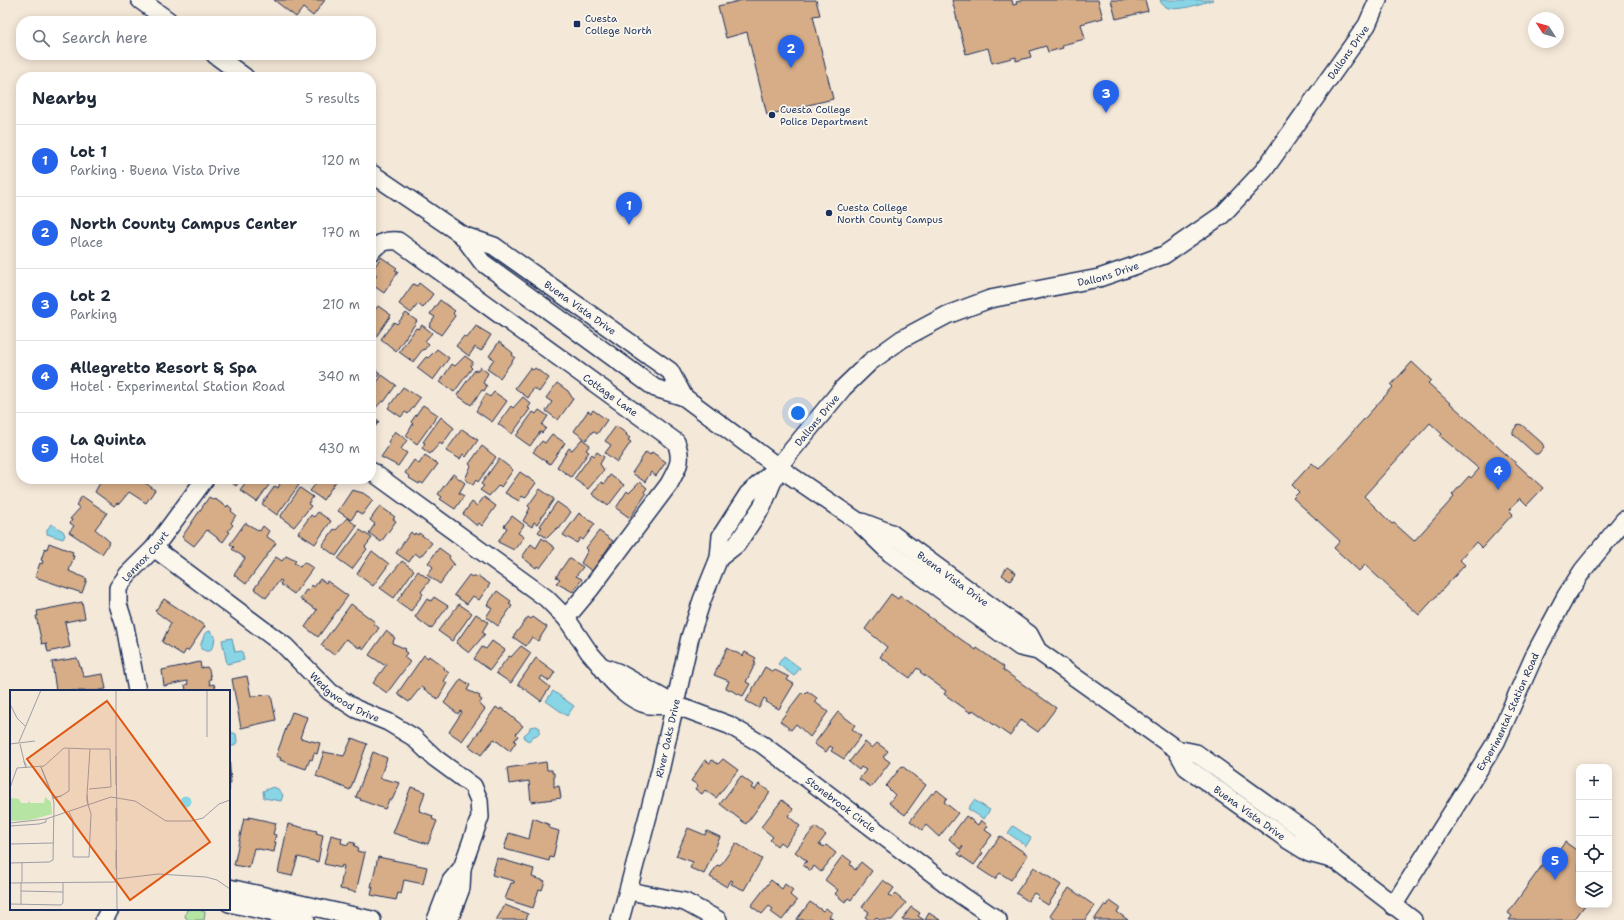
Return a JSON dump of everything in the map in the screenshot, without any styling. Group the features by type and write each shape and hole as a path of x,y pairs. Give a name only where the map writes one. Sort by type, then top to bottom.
{"street":[{"path":"140,0 162,16"},
{"name":"Dallons Drive","path":"778,467 843,388 870,362 902,339 947,316 990,299 1099,278 1164,255 1222,215 1264,170 1367,25 1378,0"},
{"path":"222,60 238,72"},
{"name":"Buena Vista Drive","path":"376,176 462,235 494,246 670,371 684,397"},
{"name":"Buena Vista Drive","path":"462,235 482,262 655,388 684,397 778,467 856,520 896,558 1020,647 1038,651 1176,749 1196,753 1313,837 1335,860 1413,920"},
{"name":"Cottage Lane","path":"376,245 386,240 398,241 676,442 680,453 679,465 669,484 591,588 566,618"},
{"name":"River Oaks Drive","path":"620,920 660,771 690,637 702,600 720,558 721,536 748,494 778,467"},
{"path":"376,475 546,598 566,618 589,652 601,666 617,672 675,705"},
{"name":"Lennox Court","path":"137,690 125,626 118,604 118,588 128,574 154,548 201,484"},
{"name":"Experimental Station Road","path":"1393,906 1496,742 1536,652 1566,596 1583,570 1624,520"},
{"name":"Wedgwood Drive","path":"154,548 285,646 330,692 356,709 388,722 413,737 435,758 472,786 479,800 480,817 462,868 461,888 449,920"},
{"name":"Stonebrook Circle","path":"675,705 729,725 763,745 961,895 998,920"},
{"name":"Wedgwood Drive","path":"436,920 451,881 462,868"},
{"path":"230,888 372,920"},
{"path":"629,890 685,902 718,920"},
{"path":"230,903 306,920"},
{"path":"104,920 109,910"}],"green space":[{"path":"187,910 199,910 205,912 204,920 189,920 185,917"}],"water":[{"path":"1160,0 1213,0 1176,9 1163,5"},
{"path":"51,524 63,531 65,535 63,539 47,534 47,530"},
{"path":"210,631 215,636 214,644 210,651 206,651 201,649 201,644 205,633"},
{"path":"232,638 235,652 242,651 244,660 227,664 222,640"},
{"path":"784,656 800,668 794,676 778,664"},
{"path":"553,691 574,706 567,716 546,701"},
{"path":"536,726 540,728 539,734 532,737 529,741 525,739 524,735 529,731 530,727"},
{"path":"230,731 236,734 237,742 234,746 230,746"},
{"path":"273,787 278,789 283,795 281,801 264,798 263,791"},
{"path":"974,800 990,810 984,819 968,809"},
{"path":"1013,826 1031,838 1026,846 1008,833"}],"building":[{"path":"274,0 325,0 313,16 303,8 297,16"},
{"path":"743,0 816,0 820,15 813,16 833,99 767,115 747,32 726,38 718,6"},
{"path":"952,0 1012,0 1013,5 1017,4 1016,2 1024,0 1098,0 1103,18 1081,24 1085,39 1062,45 1063,48 1048,52 1046,46 1029,51 1031,57 1016,61 1016,57 992,63 988,48 966,54"},
{"path":"1111,0 1145,0 1148,11 1116,19"},
{"path":"381,257 397,268 395,270 398,272 384,293 376,287 376,265"},
{"path":"419,283 433,294 423,308 418,304 411,313 399,304 413,284 417,286"},
{"path":"440,300 455,311 453,313 455,316 441,335 429,326 435,317 430,314"},
{"path":"378,306 391,315 376,337 376,309"},
{"path":"406,313 417,321 396,351 381,339 394,322 397,324"},
{"path":"422,325 432,333 425,341 429,344 413,362 399,352 416,328 419,329"},
{"path":"476,326 491,335 481,351 475,347 469,356 456,346 464,336 467,338"},
{"path":"499,342 513,353 512,355 515,357 500,378 487,369 494,359 489,356"},
{"path":"437,349 449,358 433,380 417,368 426,357 428,358"},
{"path":"465,356 473,362 470,366 472,368 454,392 440,382 452,364 455,366"},
{"path":"1412,362 1431,380 1428,383 1543,488 1527,505 1520,498 1509,510 1513,514 1482,548 1476,542 1460,560 1465,565 1419,615 1365,565 1359,571 1334,548 1340,541 1293,498 1299,492 1292,485 1312,463 1319,469 1393,387 1391,385","holes":["1430,423 1442,434 1440,436 1479,469 1471,478 1469,476 1452,495 1454,497 1414,541 1394,523 1392,524 1364,496"]},
{"path":"480,367 488,373 483,383 487,386 484,391 482,390 471,405 457,395 475,370 477,371"},
{"path":"530,368 533,370 535,368 549,378 539,392 534,388 528,398 515,388"},
{"path":"376,370 380,373 376,379"},
{"path":"382,375 396,385 384,402 382,401 376,408 376,384"},
{"path":"557,383 568,391 573,399 558,420 546,411 552,402 546,398"},
{"path":"403,387 420,398 408,414 405,412 401,417 388,408"},
{"path":"494,392 507,401 492,422 476,411 486,394 490,397"},
{"path":"523,397 531,404 528,408 530,409 512,434 498,424 511,406 513,408"},
{"path":"423,405 438,415 417,444 406,436 413,424 411,422"},
{"path":"539,410 548,416 542,425 546,428 542,433 540,432 530,446 516,436 533,412 536,414"},
{"path":"593,410 607,420 597,434 593,431 586,440 574,431 588,411 591,413"},
{"path":"441,417 454,428 442,445 440,443 430,454 422,448 425,443 423,442"},
{"path":"376,419 379,421 376,426"},
{"path":"1518,424 1522,425 1542,443 1544,447 1538,454 1535,454 1513,434 1513,431"},
{"path":"616,426 627,434 626,435 630,438 628,440 631,442 617,462 605,453 611,445 605,441"},
{"path":"462,429 478,440 466,457 463,454 460,459 446,451"},
{"path":"395,431 407,440 401,449 407,453 398,466 381,457 390,444 388,442"},
{"path":"552,434 565,443 550,464 533,452 542,441 545,443"},
{"path":"582,439 590,445 586,450 589,452 571,477 557,467 569,448 572,450"},
{"path":"482,446 496,457 478,482 476,480 473,485 465,479 471,466 469,464"},
{"path":"597,452 604,457 600,464 604,470 588,489 574,479 592,454 594,456"},
{"path":"646,452 650,455 652,452 666,462 656,476 651,472 645,482 632,473"},
{"path":"425,455 438,464 423,484 420,482 419,484 409,478 410,477 405,473 414,460 419,464"},
{"path":"499,459 513,470 501,487 499,485 489,496 480,490 484,486 481,484"},
{"path":"520,472 536,483 525,498 522,496 519,501 505,493"},
{"path":"453,474 465,483 459,493 464,496 455,509 440,499 442,497 438,494"},
{"path":"610,475 624,485 608,506 592,494 601,482 604,484"},
{"path":"640,482 647,488 644,492 646,494 630,518 616,508 627,491 629,493"},
{"path":"99,484 147,484 155,490 146,503 129,492 119,504 117,503 114,506 95,492"},
{"path":"244,484 270,484 257,502 240,490"},
{"path":"280,484 299,485 277,515 262,504 275,486 278,488"},
{"path":"315,484 334,484 323,500 310,491"},
{"path":"300,488 313,497 308,504 311,506 294,527 280,517"},
{"path":"540,489 554,499 537,524 534,522 532,527 523,521 530,508 528,506"},
{"path":"352,490 363,493 373,500 362,515 357,511 351,520 338,511"},
{"path":"82,496 107,513 95,529 110,542 102,554 69,532 74,526 70,523 72,520 70,519 80,508 76,505"},
{"path":"209,497 227,507 228,505 232,509 231,511 236,515 231,523 233,525 228,531 230,532 223,542 207,530 194,546 182,537"},
{"path":"484,497 496,506 482,526 479,523 477,526 463,514 472,502 477,506"},
{"path":"557,502 571,512 559,529 557,528 547,538 538,532 542,527 540,526"},
{"path":"380,506 395,517 393,519 396,521 381,542 369,533 375,524 370,520"},
{"path":"318,512 331,521 315,544 298,533 311,515 314,517"},
{"path":"579,513 595,524 583,540 580,538 577,543 563,535"},
{"path":"512,516 524,525 518,533 524,537 514,550 498,542 507,528 504,526"},
{"path":"347,518 357,526 336,556 322,546 334,529 336,530"},
{"path":"245,523 260,531 263,526 269,531 266,536 276,543 246,584 234,575 245,558 232,549 234,547 230,544"},
{"path":"360,530 372,538 365,547 367,549 352,569 338,559"},
{"path":"599,531 613,541 592,571 581,563 588,550 586,548"},
{"path":"411,532 414,535 415,533 418,535 419,533 432,543 420,557 415,553 409,562 396,553"},
{"path":"542,538 555,548 540,568 537,566 536,568 522,557 531,544 536,548"},
{"path":"49,543 73,552 72,556 74,556 69,571 87,579 82,593 35,577 40,563 42,564 43,561 41,560 45,548 47,549"},
{"path":"439,548 450,556 449,558 454,564 440,584 427,575 433,567 428,563"},
{"path":"372,551 389,564 373,586 357,574"},
{"path":"286,556 296,561 294,563 300,567 304,562 313,568 294,594 280,584 282,581 280,580 266,598 254,589 276,557 282,561"},
{"path":"569,558 583,567 576,576 582,579 573,592 556,583 560,579 556,577"},
{"path":"402,561 414,570 394,598 380,588"},
{"path":"1007,567 1016,573 1010,581 1002,575"},
{"path":"418,571 430,580 421,592 423,594 411,611 397,601"},
{"path":"469,575 472,577 474,575 476,577 478,576 490,584 479,600 473,596 467,604 454,595"},
{"path":"320,579 326,583 327,581 348,596 318,637 305,627 317,610 300,599 306,590 308,591 312,585 314,587"},
{"path":"497,591 511,601 509,604 512,606 498,626 486,617 492,608 487,605"},
{"path":"891,594 898,599 900,596 976,650 977,648 1004,667 1003,670 1056,708 1038,732 1021,720 1010,736 973,710 971,713 944,694 946,691 920,672 921,671 917,668 910,678 880,657 887,647 865,629"},
{"path":"434,597 448,606 431,629 415,617 427,599 431,601"},
{"path":"164,599 205,626 188,651 186,650 183,655 162,642 171,623 155,611"},
{"path":"82,602 85,618 65,622 70,647 48,652 46,643 42,644 36,616 38,616 37,611"},
{"path":"351,604 375,622 374,624 379,628 364,649 360,646 359,648 346,639 334,655 321,645"},
{"path":"459,604 472,613 452,641 438,631"},
{"path":"476,614 488,622 482,632 485,634 469,653 456,643"},
{"path":"528,617 531,619 533,617 547,627 538,641 532,637 526,646 513,637"},
{"path":"386,631 395,638 392,643 406,649 404,651 407,653 404,657 410,662 387,693 373,683 387,664 385,663 384,665 369,655"},
{"path":"492,641 505,650 490,670 474,659 482,647 486,649"},
{"path":"521,646 531,653 511,683 496,673 509,656 511,657"},
{"path":"727,648 743,656 745,652 756,658 754,661 756,662 746,682 750,684 743,696 726,688 729,681 714,675"},
{"path":"424,655 428,658 429,656 445,668 444,669 449,673 444,681 447,683 438,699 421,687 409,702 397,694"},
{"path":"77,658 84,677 103,674 106,689 56,690 52,662"},
{"path":"536,658 555,672 549,681 542,676 540,679 550,687 541,701 518,684"},
{"path":"200,662 201,668 207,667 209,670 211,679 209,679 210,685 214,684 216,690 186,690 185,685 188,684 187,681 164,686 162,670"},
{"path":"765,667 773,672 775,670 789,677 787,680 794,684 779,709 766,702 767,700 764,698 759,708 746,701"},
{"path":"247,676 251,696 271,695 276,720 241,728 232,679"},
{"path":"461,679 470,685 467,690 480,696 479,698 482,700 479,704 485,709 462,741 449,732 462,712 460,711 458,714 444,703"},
{"path":"807,691 817,698 815,702 828,712 810,737 796,724 791,730 780,721 802,692 804,694"},
{"path":"496,707 500,710 501,708 523,726 516,734 518,736 514,741 516,742 510,751 494,739 481,755 469,746"},
{"path":"292,712 307,717 300,738 320,743 317,754 314,753 312,760 310,759 306,769 280,760 281,758 276,756"},
{"path":"838,712 855,725 852,729 861,736 844,759 831,751 833,748 830,746 826,752 814,744"},
{"path":"352,738 367,744 350,790 316,776 324,752 344,756"},
{"path":"865,742 872,748 877,743 888,751 883,757 890,762 871,787 859,779 866,770 861,767 859,770 849,762"},
{"path":"373,752 387,758 380,778 400,783 392,800 389,800 385,809 360,800 361,799 356,797"},
{"path":"723,759 738,770 716,798 705,790 702,794 695,789 698,785 691,781 705,760 710,763 712,760 718,764"},
{"path":"546,762 547,770 552,770 552,773 554,773 554,787 559,786 561,798 531,802 529,781 509,784 507,768"},
{"path":"902,766 926,785 905,815 889,803 895,795 886,786"},
{"path":"741,776 753,785 751,788 755,790 759,784 770,792 746,824 720,804"},
{"path":"411,787 425,792 419,811 433,816 432,819 437,821 428,844 393,833"},
{"path":"937,790 947,798 944,802 958,813 939,837 926,825 922,830 910,821 932,793 934,794"},
{"path":"782,800 793,809 788,816 800,826 785,846 780,842 777,846 770,840 773,837 761,827"},
{"path":"966,816 978,825 981,820 988,826 985,830 992,835 980,851 983,853 974,865 958,854 963,847 962,846 960,849 949,839"},
{"path":"249,817 276,823 273,834 276,835 274,842 276,842 274,852 254,848 249,868 234,865 244,818 249,819"},
{"path":"533,818 550,825 549,828 559,831 553,858 550,857 549,861 504,849 509,833 529,839"},
{"path":"288,824 317,831 316,833 323,835 318,862 298,857 292,876 278,873"},
{"path":"815,827 826,835 819,844 824,847 826,845 836,853 821,872 814,866 811,871 803,865 807,861 795,852"},
{"path":"688,828 705,835 707,831 720,837 704,874 690,868 693,862 676,856"},
{"path":"331,835 342,838 341,843 348,845 349,842 355,843 354,846 358,847 357,851 365,853 356,892 340,889 344,866 342,865 341,868 324,864"},
{"path":"1000,836 1028,855 1011,880 1000,873 995,879 978,868"},
{"path":"1565,842 1576,850 1576,908 1583,908 1574,920 1509,920 1512,916 1508,913 1551,853 1555,856"},
{"path":"736,843 762,859 744,890 731,884 733,881 731,880 727,887 710,877 717,865 720,866"},
{"path":"843,855 852,862 850,864 855,870 861,862 872,871 851,900 848,898 845,902 835,894 838,890 825,880"},
{"path":"378,857 427,867 423,884 404,880 401,894 398,893 396,900 371,895 373,887 371,887"},
{"path":"497,858 534,869 532,877 545,881 542,890 539,889 533,908 505,899 511,883 514,883 514,881 492,875"},
{"path":"1034,867 1061,885 1048,905 1037,898 1039,896 1034,893 1028,901 1016,893"},
{"path":"771,880 782,889 785,884 793,890 790,895 797,901 782,920 771,912 773,909 769,906 762,914 751,906"},
{"path":"883,880 894,888 889,895 892,897 895,894 906,903 892,920 879,920 876,917 874,920 869,920 865,917 869,912 862,907"},
{"path":"1069,888 1095,906 1085,920 1056,920 1050,916"},
{"path":"1110,901 1120,908 1117,912 1128,920 1094,920 1105,904 1107,906"},
{"path":"810,902 823,911 826,908 832,913 829,917 834,920 796,920"},
{"path":"505,905 528,914 526,920 496,920"},
{"path":"911,907 920,913 918,916 924,920 902,920"},
{"path":"929,913 940,920 925,920"}],"place":[{"name":"Cuesta College North","path":"577,24"},
{"name":"North County Campus Center","path":"791,68"},
{"name":"Lot 2","path":"1106,113"},
{"name":"Cuesta College Police Department","path":"772,115"},
{"name":"Cuesta College North County Campus","path":"829,213"},
{"name":"Lot 1","path":"629,225"},
{"name":"Allegretto Resort & Spa","path":"1498,490"},
{"name":"La Quinta","path":"1555,880"}]}
